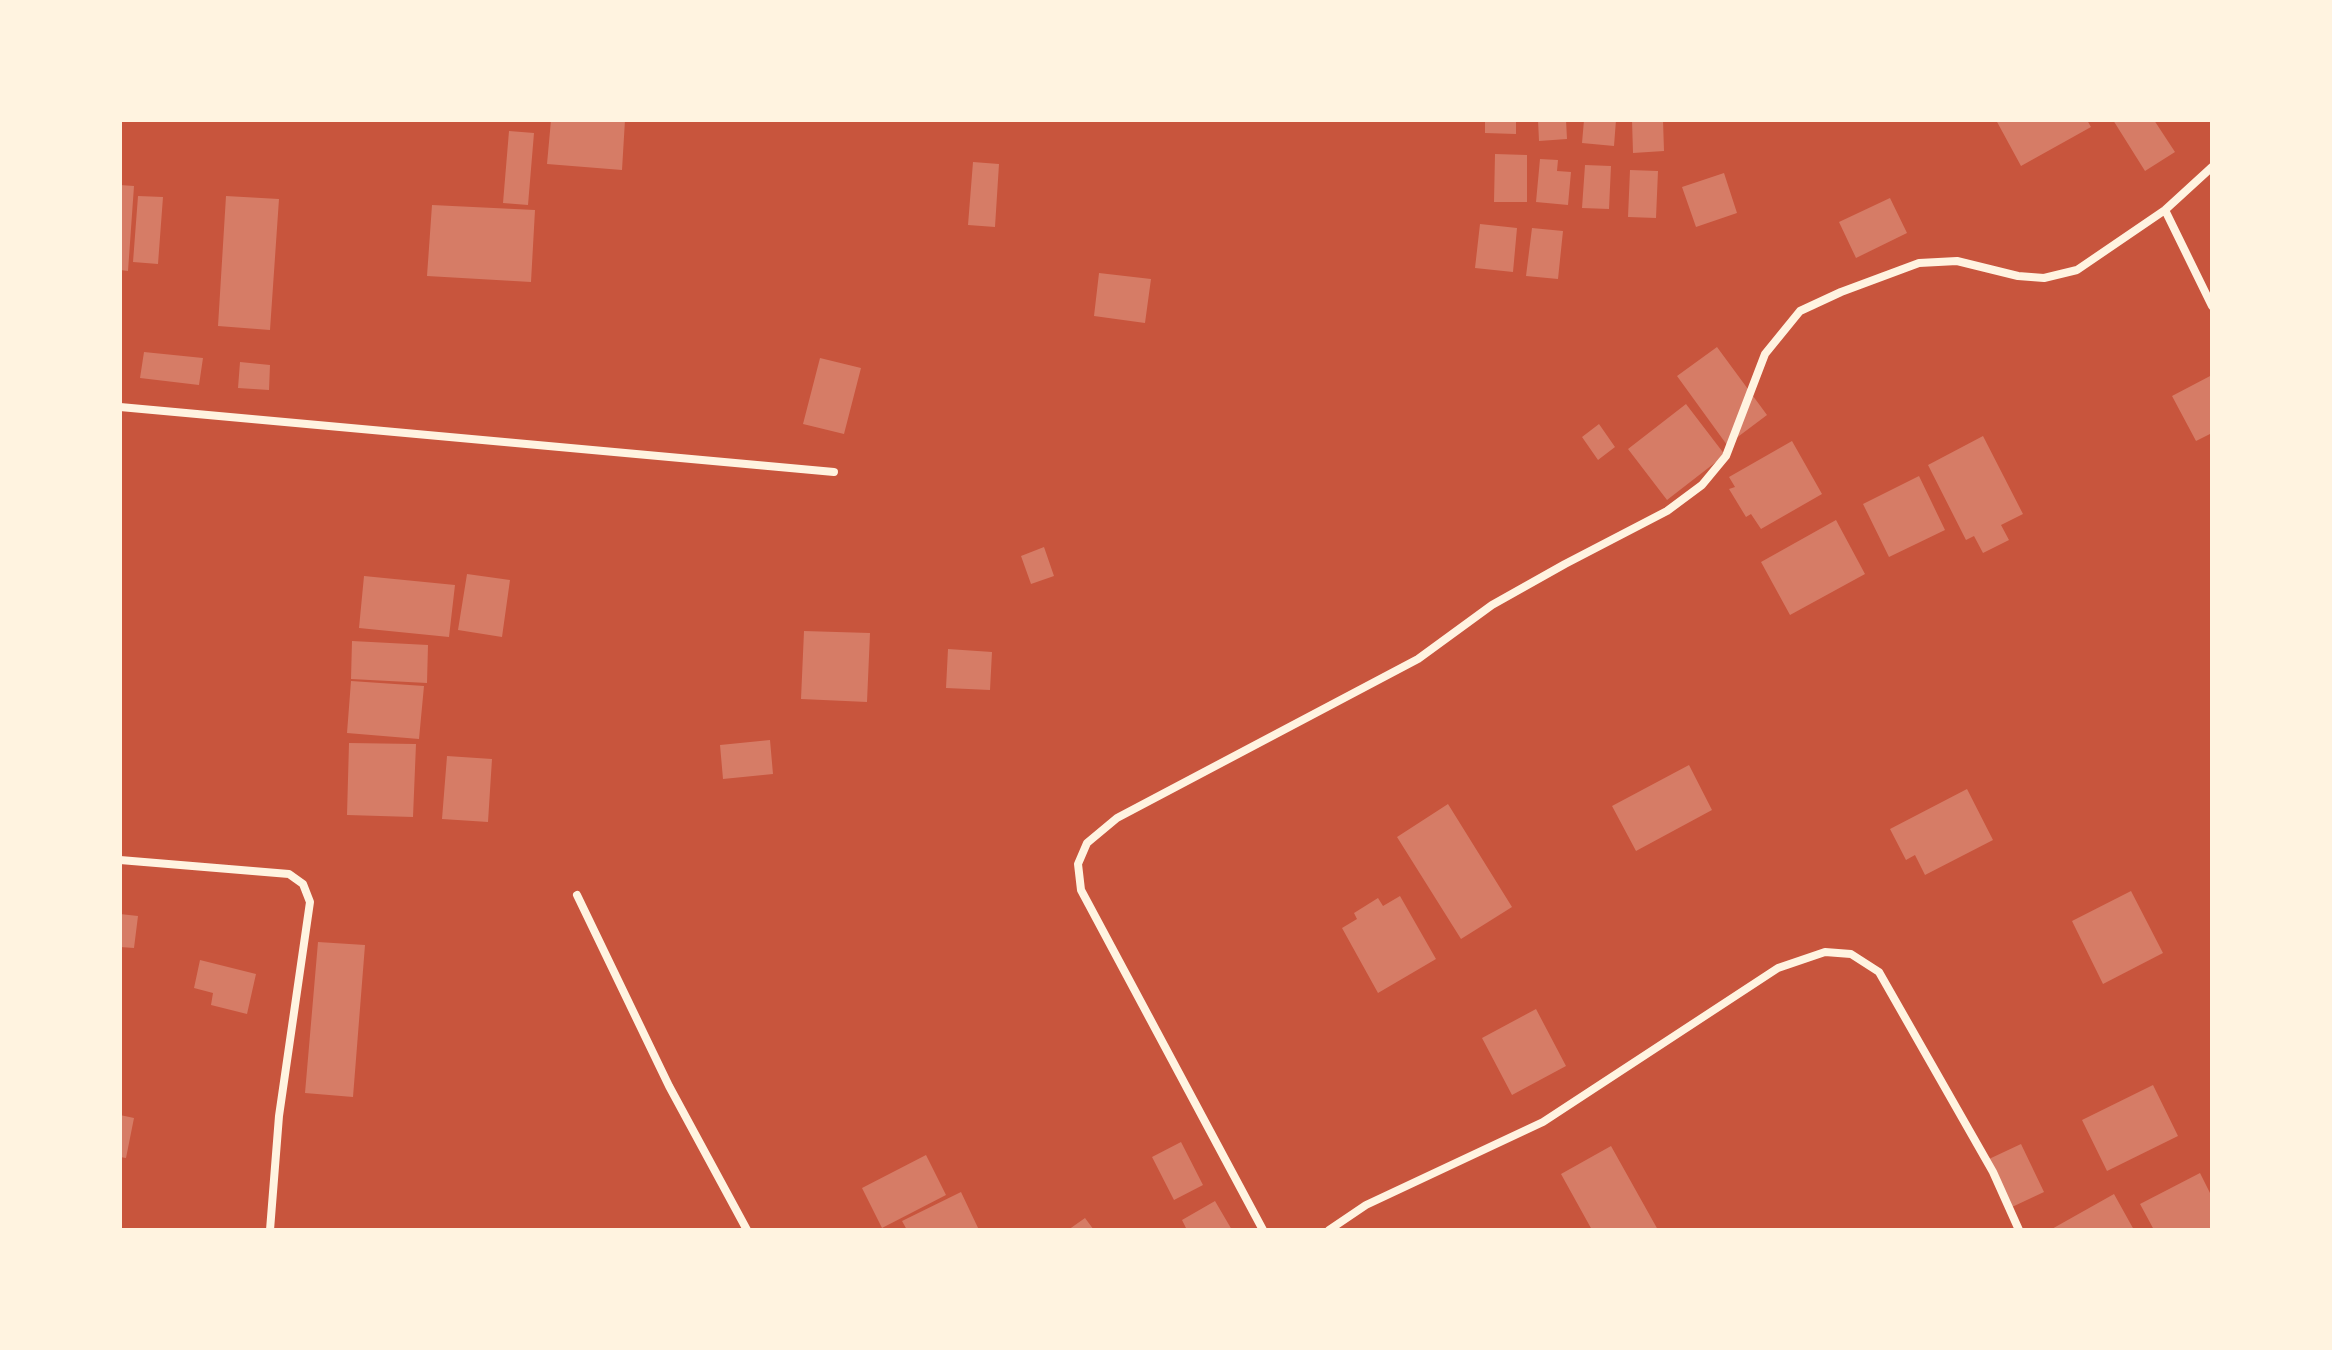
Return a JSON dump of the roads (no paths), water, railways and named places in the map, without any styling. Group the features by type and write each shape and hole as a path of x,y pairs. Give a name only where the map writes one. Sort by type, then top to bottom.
{"street":[{"path":"1263,1230 1081,890 1078,864 1087,843 1117,818 1418,659 1492,605 1667,511 1702,485 1726,456 1765,354 1800,311 1919,263 1957,261 2018,276 2044,278 2077,270 2165,210 2212,167"},
{"path":"2165,210 2212,306"},
{"path":"120,407 834,472"},
{"path":"120,860 289,874 303,884 310,902 279,1116 270,1230"},
{"path":"577,895 669,1086 747,1230"},
{"path":"1329,1230 1366,1205 1543,1122 1778,968 1825,952 1851,954 1879,972 1993,1172 2019,1230"}]}
